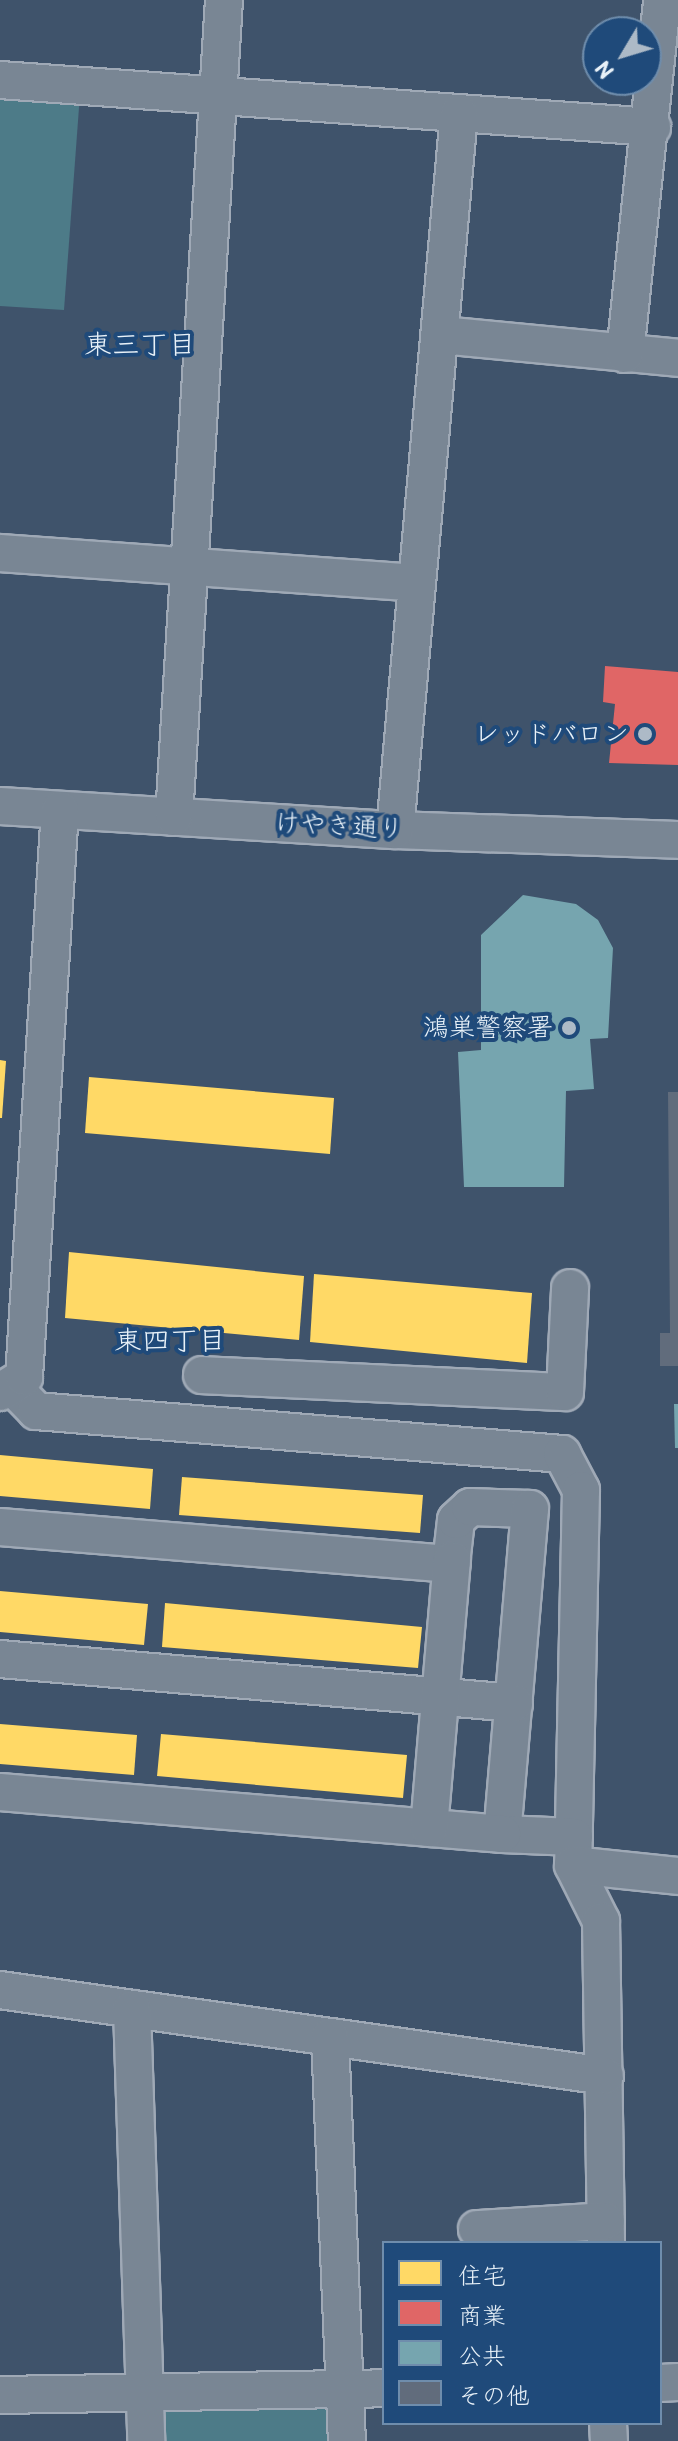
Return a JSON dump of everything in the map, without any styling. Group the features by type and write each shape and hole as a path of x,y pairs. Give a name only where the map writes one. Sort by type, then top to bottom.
{"street":[{"path":"174,817 224,0"},
{"path":"625,354 652,127 662,0"},
{"path":"0,80 217,99 652,127"},
{"path":"395,830 459,114"},
{"path":"441,335 678,358"},
{"path":"0,553 416,583"},
{"name":"けやき通り","path":"0,806 395,830 678,840"},
{"path":"60,810 24,1377 6,1390 36,1411 562,1454 581,1490 574,1851 601,1921 606,2232 477,2229"},
{"path":"202,1375 565,1392 570,1288"},
{"path":"310,1432 316,1381"},
{"path":"429,1828 456,1520 470,1507 530,1509 502,1834"},
{"path":"0,1527 451,1564 452,1560"},
{"path":"0,1659 514,1703"},
{"path":"0,1792 502,1834 678,1876"},
{"path":"0,1990 605,2076"},
{"path":"132,2009 146,2441"},
{"path":"330,2037 347,2441"},
{"path":"0,2395 382,2388"}],"green space":[{"path":"0,89 80,94 64,310 0,306"},
{"path":"331,2402 338,2441 160,2441 160,2412 168,2404"}],"building: 住宅":[{"path":"0,1060 6,1061 2,1118 0,1118"},
{"path":"89,1077 334,1098 330,1154 85,1133"},
{"path":"69,1252 304,1276 299,1340 65,1318"},
{"path":"314,1274 532,1293 527,1363 310,1342"},
{"path":"0,1455 153,1469 150,1509 0,1496"},
{"path":"182,1477 423,1495 420,1533 179,1515"},
{"path":"0,1591 148,1604 144,1645 0,1632"},
{"path":"165,1603 422,1627 418,1668 162,1647"},
{"path":"0,1724 137,1735 134,1775 0,1764"},
{"path":"161,1734 407,1755 403,1798 157,1776"}],"building: 商業":[{"name":"レッドバロン","path":"605,666 678,672 678,765 609,763 615,704 603,702"}],"building: 公共":[{"path":"523,895 576,904 598,920 613,948 608,1038 590,1039 594,1089 566,1091 564,1187 464,1187 458,1052 481,1050 481,935"},
{"path":"674,1404 678,1404 678,1448 675,1448"}],"building: その他":[{"path":"668,1092 678,1092 678,1366 660,1366 660,1333 670,1333"}],"place":[{"name":"レッドバロン","path":"645,734"},
{"name":"鴻巣警察署","path":"569,1028"}],"district":[{"name":"東三丁目","path":"140,344"},
{"name":"東四丁目","path":"170,1340"}]}
